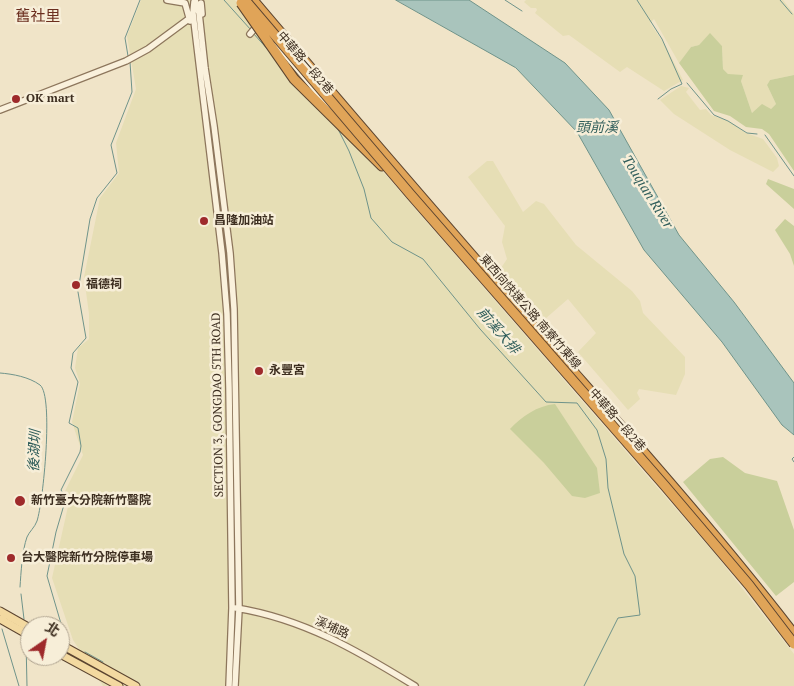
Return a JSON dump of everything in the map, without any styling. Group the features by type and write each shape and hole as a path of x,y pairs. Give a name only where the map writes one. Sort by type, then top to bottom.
{"highway":[{"path":"239,0 294,79 386,167"},
{"name":"東西向快速公路 南寮竹東線","path":"245,0 411,195 665,486 748,585 794,644"},
{"name":"東西向快速公路 南寮竹東線","path":"253,0 372,140 687,501 794,634"},
{"path":"757,586 794,624"}],"main road":[{"path":"0,611 20,622"},
{"path":"0,619 20,630"},
{"path":"70,650 136,686"},
{"path":"70,660 118,686"}],"street":[{"name":"SECTION 3, GONGDAO 5TH ROAD","path":"167,0 186,3 190,18 201,106 206,125"},
{"name":"中華路一段2巷","path":"239,0 333,111 346,116 400,186 745,585 794,649"},
{"name":"SECTION 3, GONGDAO 5TH ROAD","path":"196,1 193,13 222,252 227,324 232,608 229,686"},
{"name":"SECTION 3, GONGDAO 5TH ROAD","path":"196,1 214,106 214,126 230,253 234,309 240,609 235,686"},
{"name":"中華路一段2巷","path":"250,15 256,28 268,34"},
{"path":"0,110 137,56 190,18"},
{"path":"250,34 256,28"},
{"path":"216,204 224,203"},
{"name":"溪埔路","path":"232,608 286,620 318,631 351,647 415,686"}],"shaded area":[{"path":"141,0 235,0 286,74 307,98 335,123 385,174 716,555 794,654 794,686 103,686 73,640 70,631 70,616 65,616 52,578 69,502 65,491 83,455 72,422 80,383 75,368 78,348 89,339 89,314 84,277 100,198 119,173 116,143 136,89 127,36"},
{"path":"526,0 783,0 794,14 794,75 770,80 767,85 776,104 771,109 752,113 741,81 723,69 722,46 710,34 699,45 691,47 679,63 654,19 650,23 665,45 683,80 664,91 627,67 620,72 569,35 563,36 535,13 536,8 531,8 524,2"},
{"path":"681,86 689,88 686,92 700,110 706,109 711,115 729,121 746,133 763,139 777,158 779,166 773,172 730,150 674,114 660,100"},
{"path":"487,161 493,161 523,212 536,201 544,204 576,245 632,291 640,301 643,313 685,357 685,374 676,395 639,389 637,393 640,399 628,410 578,352 596,333 568,299 545,319 501,268 507,259 502,242 505,226 468,177"}],"green space":[{"path":"710,33 722,46 723,69 728,74 743,75 741,81 752,113 762,104 771,109 776,104 767,85 770,80 794,75 794,171 769,134 762,129 746,127 730,116 714,111 679,63 691,47 699,45"},
{"path":"768,179 794,189 794,209 766,184"},
{"path":"785,219 794,226 794,266 790,254 775,230"},
{"path":"555,404 597,468 600,493 585,498 572,496 544,463 510,429 530,412"},
{"path":"723,457 745,473 777,481 794,530 794,582 776,596 683,482 710,459"}],"water":[{"name":"頭前溪","path":"396,0 469,0 565,63 609,110 679,235 734,302 794,383 794,435 782,425 722,342 644,250 577,132 516,68"}],"waterway":[{"path":"128,56 125,38 140,0"},
{"name":"前溪大排","path":"224,0 251,30"},
{"path":"505,0 522,11"},
{"path":"637,0 662,39 682,84 671,89 658,99"},
{"path":"780,0 792,14"},
{"name":"前溪大排","path":"253,33 270,52"},
{"path":"79,285 90,219 97,198 117,173 111,145 132,92 130,62"},
{"path":"687,83 714,115 747,133 757,134"},
{"name":"前溪大排","path":"331,121 338,129 349,151 364,189 371,218 392,242 423,259 480,329 546,402 577,403 597,430 606,459 608,488 624,554 635,576 640,615 618,618 584,686"},
{"path":"765,135 794,176"},
{"path":"59,616 47,576 56,532 66,498 61,490 80,452 81,446 78,428 69,423 78,382 71,368 73,353 86,338 78,292"},
{"name":"後湖圳","path":"0,373 21,376 40,385 44,393 46,408 46,450 42,494 37,521 25,543 20,587"},
{"path":"794,457 792,459 794,462"},
{"name":"後湖圳","path":"21,594 24,616"},
{"path":"2,629 19,686"},
{"path":"85,652 103,662"},
{"name":"後湖圳","path":"27,666 27,686"}],"place":[{"name":"OK mart","path":"16,99"},
{"name":"昌隆加油站","path":"204,221"},
{"name":"福德祠","path":"76,285"},
{"name":"永豐宮","path":"259,371"},
{"name":"新竹臺大分院新竹醫院","path":"20,501"},
{"name":"台大醫院新竹分院停車場","path":"11,558"}],"district":[{"name":"舊社里","path":"38,17"}],"water label":[{"name":"Touqian River","path":"647,192"}]}
